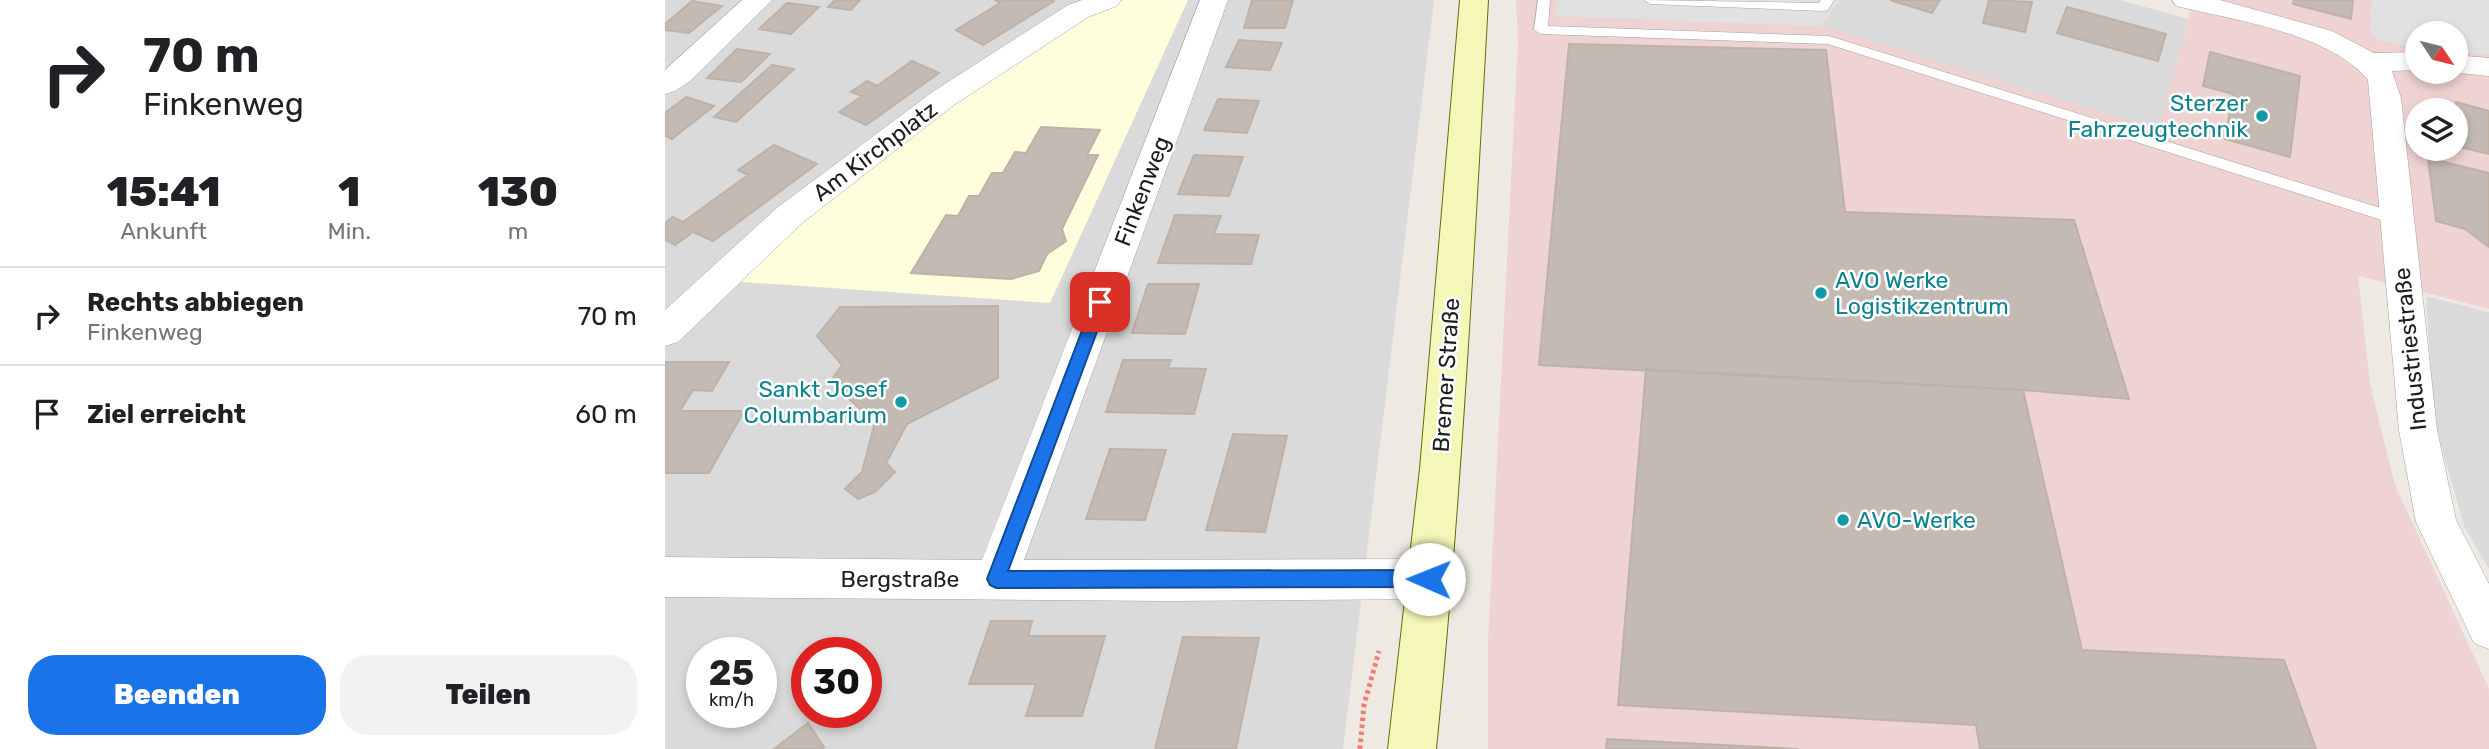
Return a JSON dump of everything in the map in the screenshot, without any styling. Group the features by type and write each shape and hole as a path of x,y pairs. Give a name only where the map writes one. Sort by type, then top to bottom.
{"street":[{"path":"665,84 680,74 758,0"},
{"name":"Am Kirchplatz","path":"665,332 790,215 944,98 1079,11 1107,0"},
{"name":"Finkenweg","path":"996,579 1214,0"},
{"name":"Bremer Straße","path":"1412,749 1429,579 1474,0"},
{"path":"2186,0 2322,36 2349,47 2369,62 2405,61"},
{"name":"Industriestraße","path":"2369,62 2381,77 2386,98 2418,430 2436,522 2489,628"},
{"path":"2468,65 2489,67"},
{"name":"Bergstraße","path":"665,577 1429,579"}],"lane":[{"path":"1543,0 1541,30 1829,40 2397,219"},
{"path":"1650,0 1823,7 1828,0"},
{"path":"1793,0 1811,6"}],"path":[{"path":"1360,749 1364,705 1380,649"}],"shaded area":[{"path":"665,0 1434,0 1343,749 665,749"},
{"path":"1124,0 1188,0 1050,303 729,281 943,109 1087,14"},
{"path":"1516,0 1840,0 1822,26 2159,130 2193,0 2489,0 2489,309 2358,276 2370,384 2395,485 2489,689 2489,749 1488,749 1488,642 1518,41"},
{"path":"1557,0 1840,0 1821,26 1555,16"},
{"path":"1840,0 2120,0 2188,19 2159,130 1821,26"},
{"path":"2372,0 2489,0 2489,54 2468,53 2468,21 2405,21 2405,46 2373,37 2370,30"},
{"path":"2426,296 2489,312 2489,569 2464,526 2434,420"}],"building":[{"path":"835,0 860,0 851,10 828,7"},
{"path":"995,0 1054,1 983,45 956,30 1000,3"},
{"path":"1252,0 1293,0 1285,28 1244,28"},
{"path":"1890,0 1940,0 1932,13"},
{"path":"1989,0 2032,2 2025,32 1983,23"},
{"path":"2294,0 2353,0 2351,19 2293,4"},
{"path":"692,1 722,6 689,33 665,30 665,24"},
{"path":"787,3 819,7 791,34 759,29"},
{"path":"2067,7 2166,34 2158,61 2057,33"},
{"path":"1239,40 1282,43 1270,70 1226,67"},
{"name":"AVO Werke Logistikzentrum","path":"1569,44 1826,50 1845,212 2074,220 2129,399 2023,390 1539,365"},
{"path":"737,49 770,54 741,82 707,78"},
{"name":"Sterzer Fahrzeugtechnik","path":"2210,52 2300,76 2290,157 2225,139 2233,94 2203,86"},
{"path":"912,61 939,73 866,125 839,112 862,96 851,92 867,81 877,86"},
{"path":"772,65 794,69 736,122 714,117"},
{"path":"686,97 714,106 672,139 665,136 665,113"},
{"path":"1218,99 1259,101 1247,133 1204,130"},
{"path":"2468,105 2489,111 2489,154 2468,149"},
{"path":"1041,127 1100,130 1087,155 1098,155 1062,229 1066,241 1047,254 1039,271 1011,279 911,273 946,215 958,216 969,196 979,196 992,173 1003,173 1015,152 1026,153"},
{"path":"774,145 817,164 713,241 693,232 675,245 665,240 665,223 673,217 683,222 748,175 738,170"},
{"path":"1194,155 1243,157 1229,196 1178,194"},
{"path":"2428,161 2440,161 2489,173 2489,247 2465,229 2436,221"},
{"path":"1175,215 1221,216 1214,234 1259,235 1251,264 1158,263"},
{"path":"1148,284 1199,284 1185,334 1132,333"},
{"name":"Sankt Josef Columbarium","path":"998,306 998,378 907,424 886,463 895,472 875,492 858,499 845,489 862,472 875,422 830,382 842,365 817,336 840,307"},
{"path":"1123,360 1171,360 1168,368 1206,369 1194,414 1106,412"},
{"path":"665,362 729,362 712,391 693,390 680,411 744,411 709,473 665,473"},
{"name":"AVO-Werke","path":"1646,369 2023,390 2082,650 2284,660 2316,749 1980,749 1976,725 1618,705"},
{"path":"1233,434 1287,436 1265,532 1206,530"},
{"path":"1110,449 1166,450 1145,520 1086,519"},
{"path":"991,621 1032,621 1028,636 1105,636 1082,716 1026,716 1036,684 969,684"},
{"path":"1183,637 1259,638 1236,749 1155,749"},
{"path":"801,728 811,728 824,747 822,749 774,749"},
{"path":"1607,739 1798,749 1606,749"}],"place":[{"name":"Sterzer Fahrzeugtechnik","path":"2262,116"},
{"name":"AVO Werke Logistikzentrum","path":"1821,293"},
{"name":"Sankt Josef Columbarium","path":"901,402"},
{"name":"AVO-Werke","path":"1843,520"}],"route":[{"path":"1100,302 996,579 1429,579"}]}
